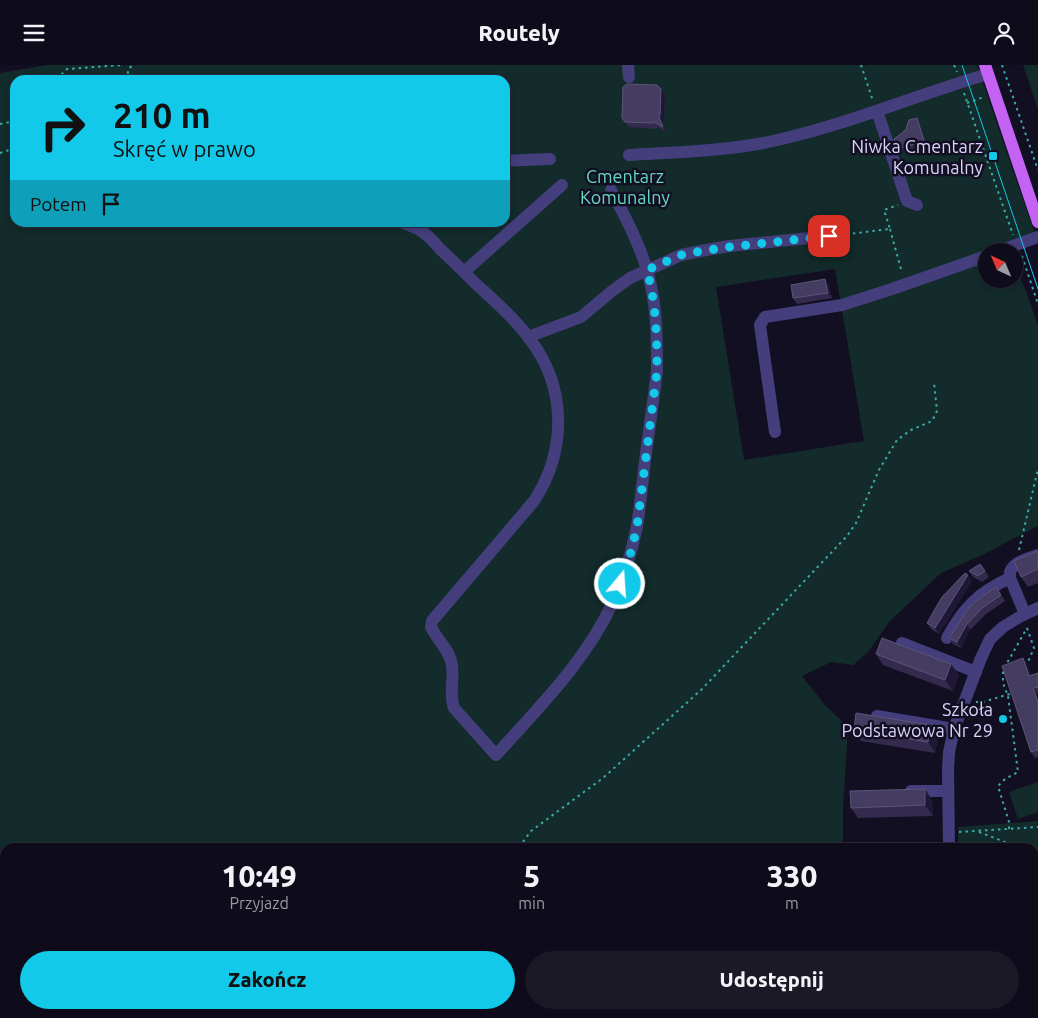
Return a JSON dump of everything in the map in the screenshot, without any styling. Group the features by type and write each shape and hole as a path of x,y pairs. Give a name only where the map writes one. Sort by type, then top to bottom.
{"main road":[{"path":"986,69 1038,222"}],"street":[{"path":"629,155 730,148 772,141 813,131 960,83 986,69"},
{"path":"876,111 912,203"},
{"path":"510,161 550,159"},
{"path":"465,271 562,185"},
{"path":"412,227 425,234 528,337 543,360 556,396 558,430 556,450 542,488 534,501 432,621 430,627 450,657 454,708 496,755 562,683 596,632 620,584 637,527 657,371 655,316 647,270 638,245 611,190"},
{"path":"528,337 581,317 630,278 681,255 729,247 829,236"},
{"path":"1023,243 1038,237"},
{"path":"775,433 760,325 765,317 842,305 978,259"},
{"path":"1025,618 1009,573 1012,567 1038,555"},
{"path":"947,638 956,621 974,600 997,584 1010,578"},
{"path":"949,843 949,752 954,729 990,639 1003,627 1025,618 1038,608"},
{"path":"902,643 976,672"},
{"path":"877,716 954,729"},
{"path":"903,792 948,791"}],"path":[{"path":"61,75 67,69 122,65"},
{"path":"127,75 129,68 134,65"},
{"path":"862,65 876,111"},
{"path":"954,65 1017,243"},
{"path":"1002,65 1038,170"},
{"path":"900,278 903,275 902,270 884,210 912,203"},
{"path":"829,236 890,229"},
{"path":"1023,260 1038,304"},
{"path":"522,843 532,831 603,778 701,690 847,536 856,523 879,470 897,440 911,430 932,421 937,411 934,383"},
{"path":"1017,564 1038,469"},
{"path":"1025,618 1034,648 1028,662"},
{"path":"1009,829 1010,822 998,786 1005,779 1018,772 1007,695 1003,683 1003,670 1027,628"},
{"path":"972,701 983,702 1013,693"},
{"path":"954,832 1038,827"},
{"path":"977,831 1008,843"}],"green space":[{"name":"Cmentarz Komunalny","path":"47,65 977,65 1038,243 1023,249 1023,243 978,243 978,288 1023,288 1023,284 1038,326 1038,526 982,555 941,573 890,621 868,652 853,665 831,662 802,676 825,705 848,727 843,843 0,843 0,73","holes":["835,269 864,441 744,460 716,287"]},
{"path":"1023,65 1038,65 1038,109"},
{"path":"1038,782 1038,812 1018,819 1009,792"},
{"path":"1038,821 1038,843 958,843 958,827"}],"building":[{"path":"627,84 657,85 661,89 659,117 663,127 654,122 625,122 622,118 623,87"},
{"path":"917,118 924,141 898,149 894,139 906,129 909,120"},
{"path":"825,279 828,293 793,298 791,285"},
{"path":"1038,551 1038,569 1021,577 1014,561"},
{"path":"980,564 985,571 978,576 969,571"},
{"path":"965,573 968,575 935,628 927,623 942,597"},
{"path":"996,587 1001,595 982,608 967,624 957,642 949,638 968,609"},
{"path":"882,638 951,664 945,680 876,654"},
{"path":"1023,658 1029,676 1038,673 1038,687 1033,688 1038,702 1038,750 1031,752 1002,666"},
{"path":"856,713 930,725 928,742 854,730"},
{"path":"925,789 925,805 851,808 850,791"}],"tram line":[{"path":"962,65 1038,289"}],"place":[{"name":"Niwka Cmentarz Komunalny","path":"993,156"},
{"name":"Szkoła Podstawowa Nr 29","path":"1003,719"}],"route":[{"path":"620,584 637,527 657,371 655,316 647,270 681,255 701,251 829,236"}]}
